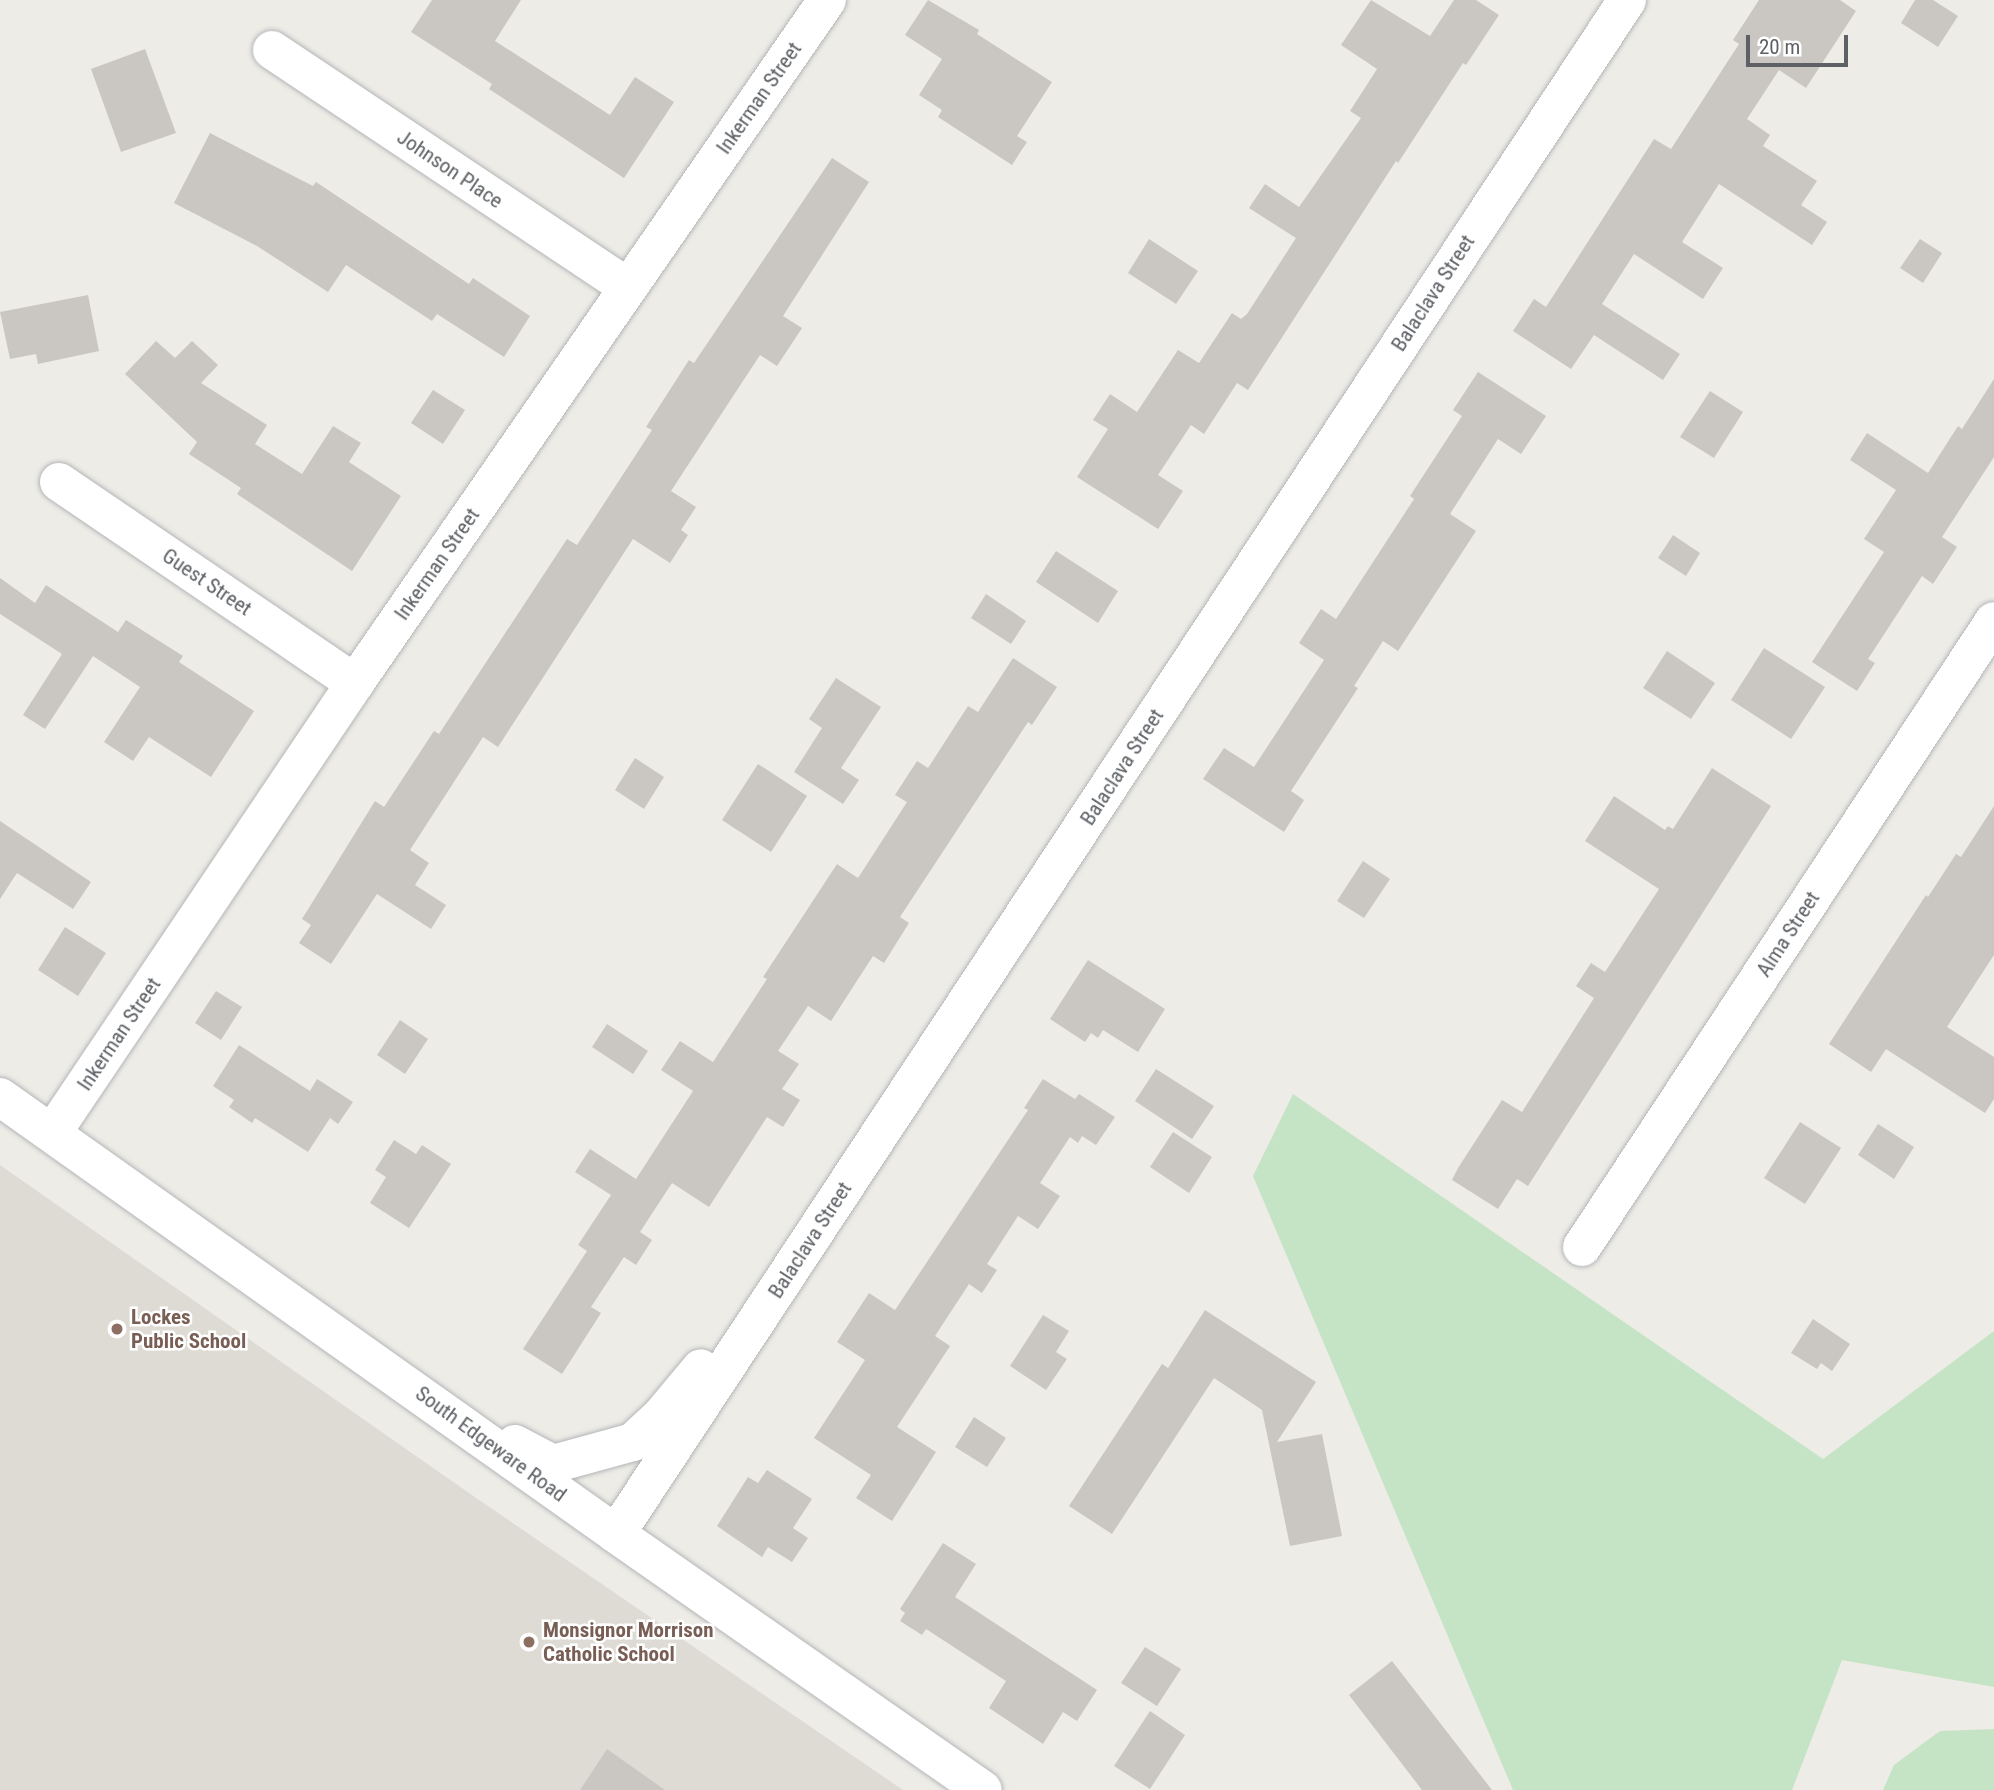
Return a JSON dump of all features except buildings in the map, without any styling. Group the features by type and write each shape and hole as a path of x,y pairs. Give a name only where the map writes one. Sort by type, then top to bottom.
{"street":[{"name":"Inkerman Street","path":"53,1132 355,683 827,0"},
{"name":"Balaclava Street","path":"616,1534 1627,0"},
{"name":"Johnson Place","path":"272,50 628,287"},
{"name":"Guest Street","path":"59,482 355,683"},
{"name":"Alma Street","path":"1582,1248 1994,621"},
{"name":"South Edgeware Road","path":"0,1097 53,1132 616,1534 983,1790"},
{"path":"432,1402 553,1464 633,1442 661,1416 794,1265"}],"shaded area":[{"name":"Lockes Public School","path":"0,1165 469,1493 903,1790 0,1790"}],"green space":[{"path":"1293,1094 1823,1459 1994,1331 1994,1687 1842,1660 1792,1790 1513,1790 1253,1176"},
{"path":"1994,1729 1994,1790 1883,1790 1894,1765 1940,1731"}],"place":[{"name":"Lockes Public School","path":"117,1329"},
{"name":"Monsignor Morrison Catholic School","path":"529,1642"}]}
